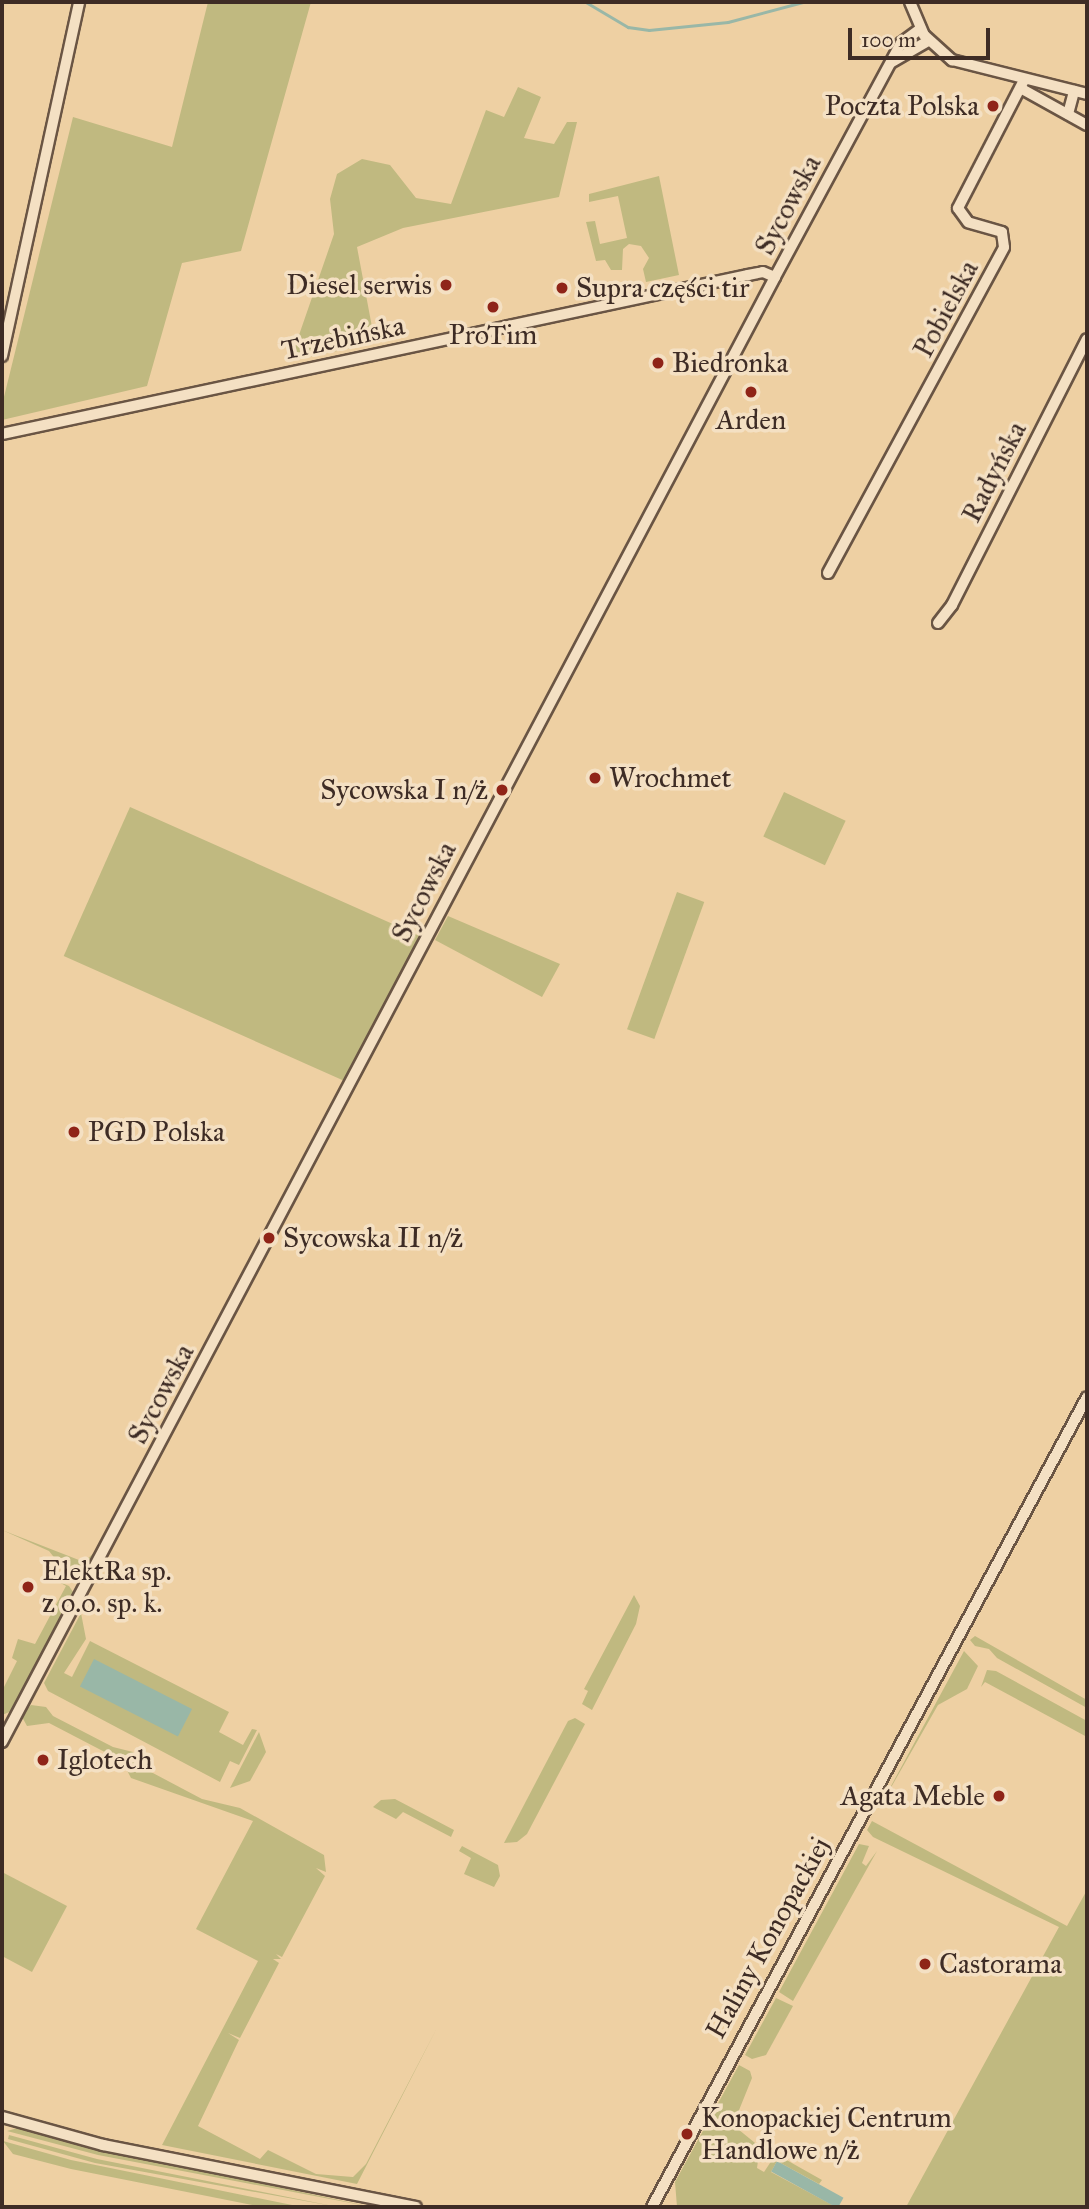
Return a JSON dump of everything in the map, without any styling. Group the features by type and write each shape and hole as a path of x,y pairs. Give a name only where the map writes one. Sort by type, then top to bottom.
{"street":[{"path":"2,356 79,2"},
{"path":"910,2 920,29 928,41 958,64 1023,85 1087,94"},
{"name":"Sycowska","path":"2,1742 889,64 901,43 920,29"},
{"path":"889,64 928,41"},
{"path":"1023,85 1087,125"},
{"name":"Pobielska","path":"828,573 1004,247 1002,232 968,222 958,208 1023,85"},
{"path":"1068,114 1074,91"},
{"name":"Trzebińska","path":"2,434 748,275 763,272 775,277"},
{"name":"Radyńska","path":"938,623 952,605 1087,339"},
{"name":"Haliny Konopackiej","path":"652,2207 1087,1397"},
{"path":"2,2117 78,2139 416,2207"}],"shaded area":[{"path":"208,2 311,2 241,251 182,263 147,386 2,420 2,405 73,117 172,147"},
{"path":"518,87 541,97 524,138 554,144 567,122 577,122 559,197 403,228 357,247 375,343 290,361 334,234 330,199 337,174 362,159 390,165 416,198 451,204 486,110 504,117"},
{"path":"659,176 679,275 646,282 643,269 649,258 641,246 629,244 623,249 622,270 611,270 605,260 596,261 586,222 595,221 600,244 627,238 618,196 589,202 589,194"},
{"path":"784,792 846,821 825,865 763,836"},
{"path":"130,807 419,936 352,1084 64,956"},
{"path":"677,892 704,902 654,1039 627,1029"},
{"path":"448,916 560,964 542,997 435,940"},
{"path":"2,1530 84,1562 97,1550 79,1576 64,1570 49,1551"},
{"path":"57,1581 69,1586 73,1592 12,1711 2,1715 2,1691 17,1661 12,1658 18,1639 35,1644 66,1586"},
{"path":"634,1595 640,1606 636,1624 592,1710 582,1704 588,1691 584,1689"},
{"path":"81,1613 86,1639 64,1673 72,1677 90,1641 229,1712 219,1732 243,1745 252,1729 257,1730 239,1765 230,1761 220,1782 48,1691 44,1683"},
{"path":"975,1636 1087,1700 1087,1708 997,1658 989,1649 975,1646 970,1640"},
{"path":"964,1651 978,1666 967,1689 938,1705 877,1812"},
{"path":"94,1659 192,1709 178,1737 80,1687"},
{"path":"987,1670 996,1671 1087,1721 1087,1737 985,1682 981,1687"},
{"path":"31,1705 46,1707 53,1716 113,1747 133,1752 151,1772 202,1799 240,1808 324,1855 326,1872 316,1868 325,1876 282,1957 276,1954 281,1959 273,1959 279,1963 240,2038 228,2033 239,2040 198,2126 260,2159 268,2150 316,2174 353,2177 366,2164 438,2026 357,2184 162,2145 258,1961 196,1929 253,1821 131,1778 122,1761 49,1723 27,1726 21,1715"},
{"path":"575,1718 585,1724 527,1834 517,1842 504,1843 568,1721"},
{"path":"259,1732 266,1752 250,1781 230,1788"},
{"path":"395,1799 454,1830 451,1837 403,1812 396,1819 373,1807 381,1800"},
{"path":"872,1821 1067,1926 1087,1890 1087,2207 906,2207 1059,1927 873,1837 867,1830"},
{"path":"859,1844 869,1846 862,1863 866,1866 877,1851 793,2001 779,1992"},
{"path":"462,1846 498,1865 500,1876 494,1887 464,1874 471,1858 459,1851"},
{"path":"2,1872 67,1906 32,1972 2,1956"},
{"path":"776,1998 793,2006 766,2055 752,2059 745,2055"},
{"path":"739,2065 750,2071 752,2078 733,2125 760,2147 757,2168 764,2172 772,2160 783,2158 822,2180 819,2184 777,2161 771,2172 836,2207 677,2207 675,2182"},
{"path":"18,2128 99,2149 372,2207 98,2155 7,2131"},
{"path":"9,2135 97,2159 338,2207 95,2163 8,2139"},
{"path":"3,2141 71,2160 302,2207 262,2207 71,2169 13,2154"},
{"path":"777,2161 843,2198 838,2207 835,2207 771,2171"}],"waterway":[{"path":"586,2 628,27 649,30 728,22 803,2"}],"place":[{"name":"Poczta Polska","path":"993,106"},
{"name":"Diesel serwis","path":"446,285"},
{"name":"Supra części tir","path":"562,288"},
{"name":"ProTim","path":"493,307"},
{"name":"Biedronka","path":"658,363"},
{"name":"Arden","path":"751,392"},
{"name":"Wrochmet","path":"595,778"},
{"name":"Sycowska I n/ż","path":"502,790"},
{"name":"PGD Polska","path":"74,1132"},
{"name":"Sycowska II n/ż","path":"269,1238"},
{"name":"ElektRa sp. z o.o. sp. k.","path":"28,1587"},
{"name":"Iglotech","path":"43,1760"},
{"name":"Agata Meble","path":"999,1796"},
{"name":"Castorama","path":"925,1964"},
{"name":"Konopackiej Centrum Handlowe n/ż","path":"687,2134"}]}
